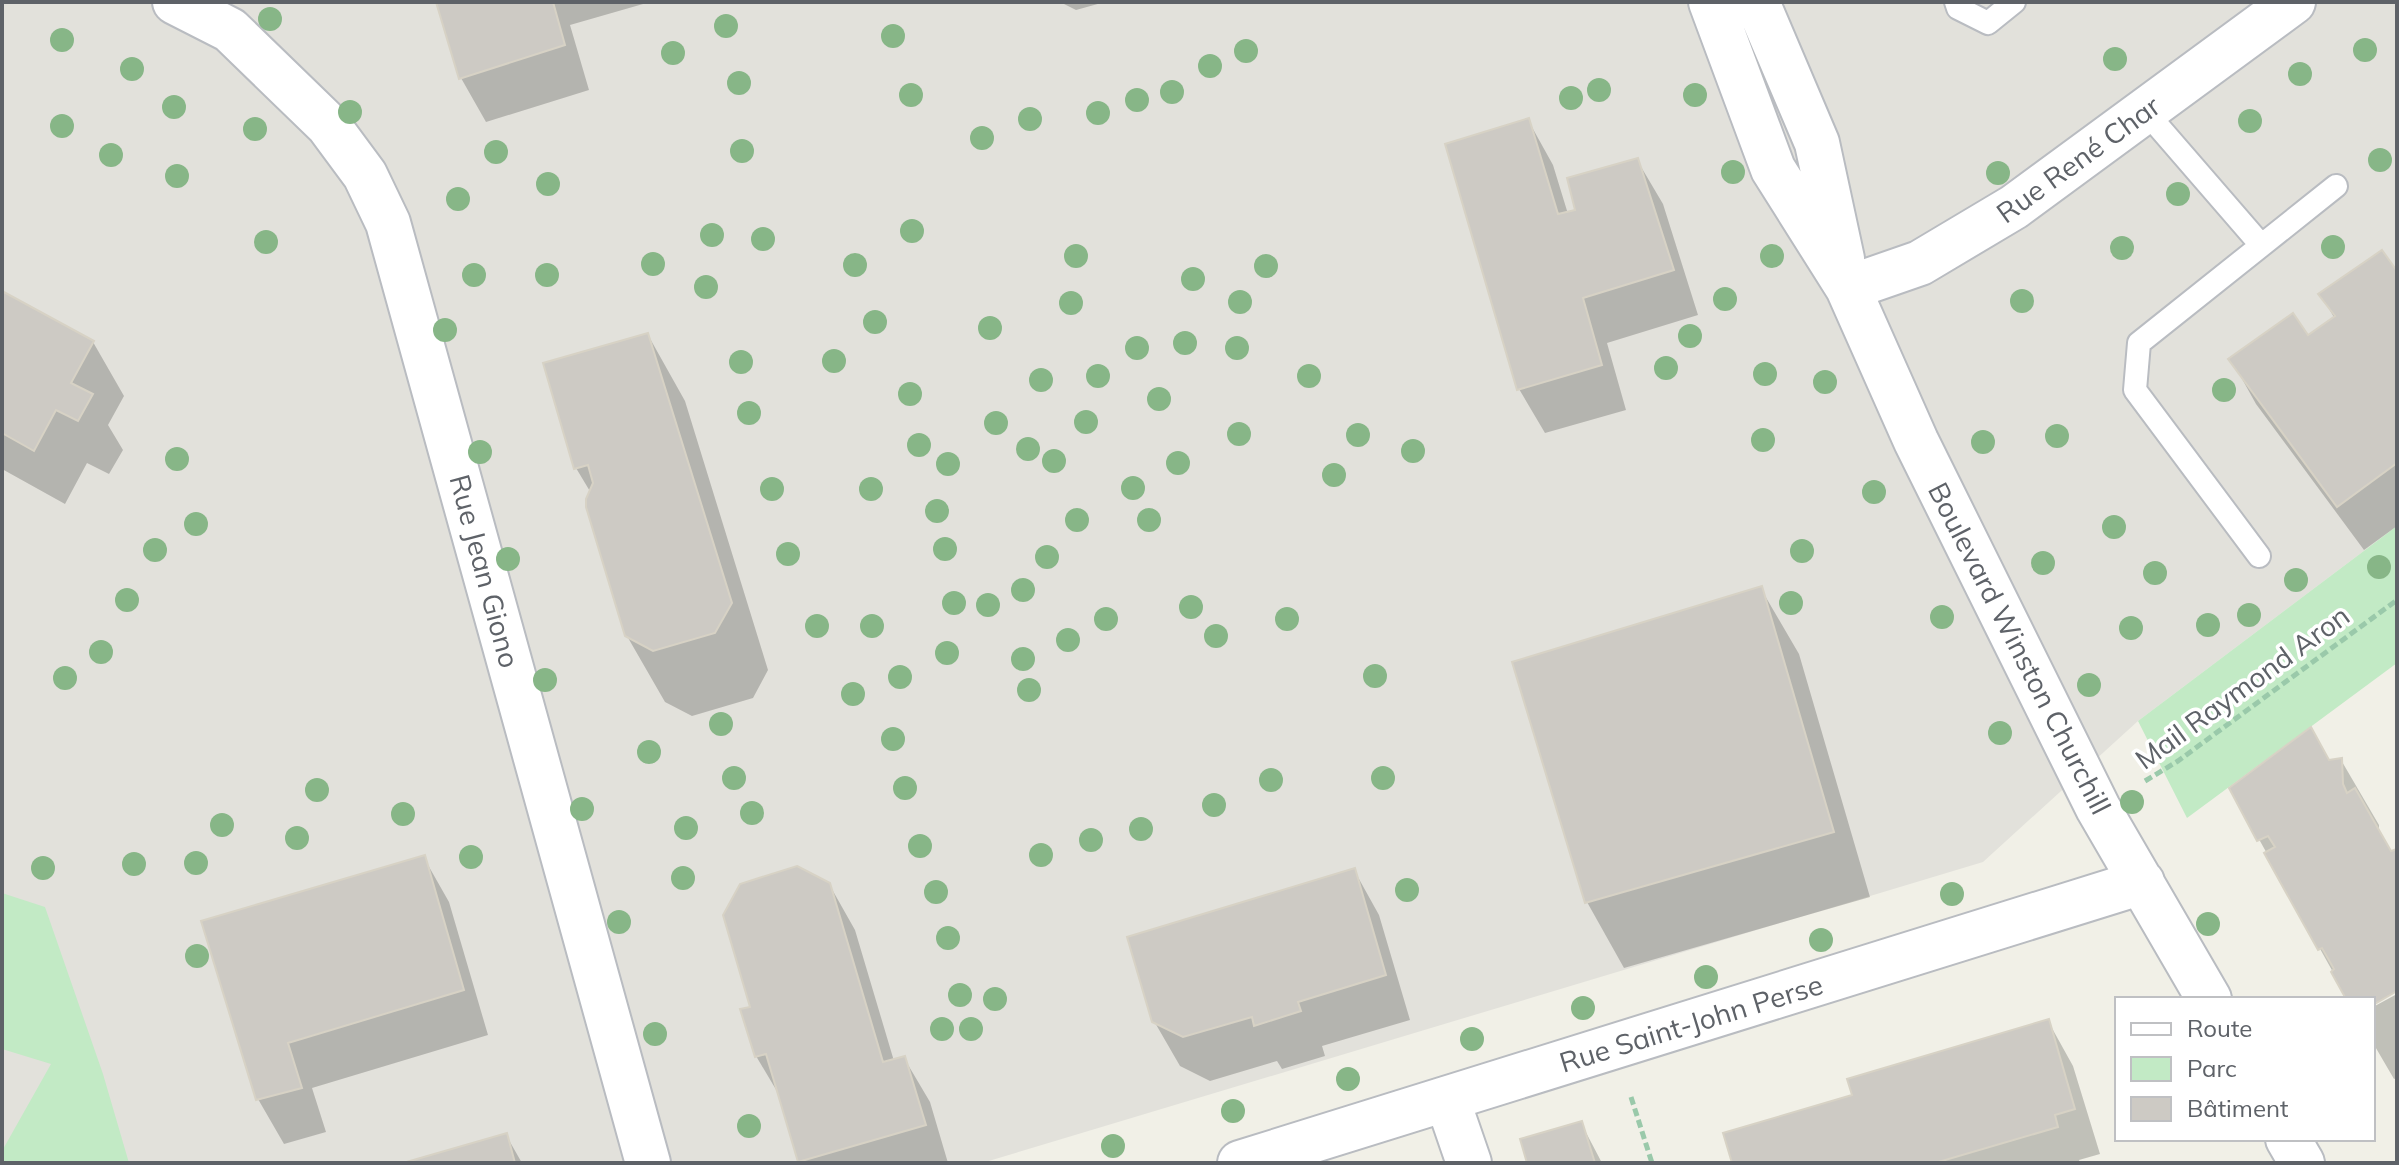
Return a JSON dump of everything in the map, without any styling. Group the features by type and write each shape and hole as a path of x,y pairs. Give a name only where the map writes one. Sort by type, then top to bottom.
{"street":[{"name":"Rue Jean Giono","path":"175,2 226,16 328,125 365,175 388,223 648,1163"},
{"name":"Boulevard Winston Churchill","path":"1711,2 1773,169 1848,288 1916,441 2098,808 2208,997"},
{"name":"Boulevard Winston Churchill","path":"1757,2 1817,143 1848,288"},
{"name":"Rue René Char","path":"1848,288 1939,254 2014,207 2293,2"},
{"name":"Rue Saint-John Perse","path":"1240,1163 2142,882"},
{"path":"1447,1099 1469,1163"},
{"path":"2289,1141 2302,1163"}],"lane":[{"path":"1956,2 1958,8 1988,23 2014,2"},
{"path":"2145,111 2261,245"},
{"path":"2259,556 2135,390 2139,343 2336,186"}],"path":[{"name":"Mail Raymond Aron","path":"2143,782 2178,761 2397,600"},
{"path":"1615,1047 1652,1163"}],"shaded area":[{"path":"2,2 2397,2 2397,526 2138,721 1983,862 982,1163 2,1163"}],"green space":[{"path":"2397,526 2397,663 2187,818 2138,721"},
{"path":"2,893 45,907 103,1074 129,1163 2,1163 2,1151 51,1064 2,1049"}],"building":[{"path":"436,2 553,2 565,45 459,79"},
{"path":"1529,118 1558,214 1575,210 1567,178 1638,158 1674,270 1583,298 1602,365 1517,390 1445,144"},
{"path":"2382,250 2397,271 2397,463 2337,507 2228,359 2293,313 2308,335 2335,316 2318,294"},
{"path":"2,291 94,341 71,383 93,394 78,421 56,410 34,451 2,433"},
{"path":"648,333 732,603 715,633 653,651 625,636 586,507 593,483 588,465 574,469 543,363"},
{"path":"1762,586 1834,832 1585,903 1512,662"},
{"path":"2311,727 2329,760 2342,758 2343,784 2347,793 2355,788 2391,851 2397,849 2397,991 2375,1004 2375,997 2345,997 2331,972 2334,969 2322,948 2318,950 2264,853 2275,847 2268,836 2257,841 2229,788"},
{"path":"425,855 464,990 288,1043 302,1088 256,1100 201,921"},
{"path":"797,866 830,883 883,1062 905,1056 926,1125 798,1162 766,1054 755,1057 740,1009 750,1007 723,915 740,884"},
{"path":"1355,868 1386,975 1298,1002 1301,1011 1254,1026 1252,1017 1183,1037 1152,1022 1127,937"},
{"path":"2049,1019 2075,1109 2055,1115 2058,1127 1935,1163 1732,1163 1723,1133 1852,1095 1847,1079"},
{"path":"1582,1121 1595,1163 1527,1163 1520,1139"},
{"path":"507,1133 515,1163 403,1163"}]}
